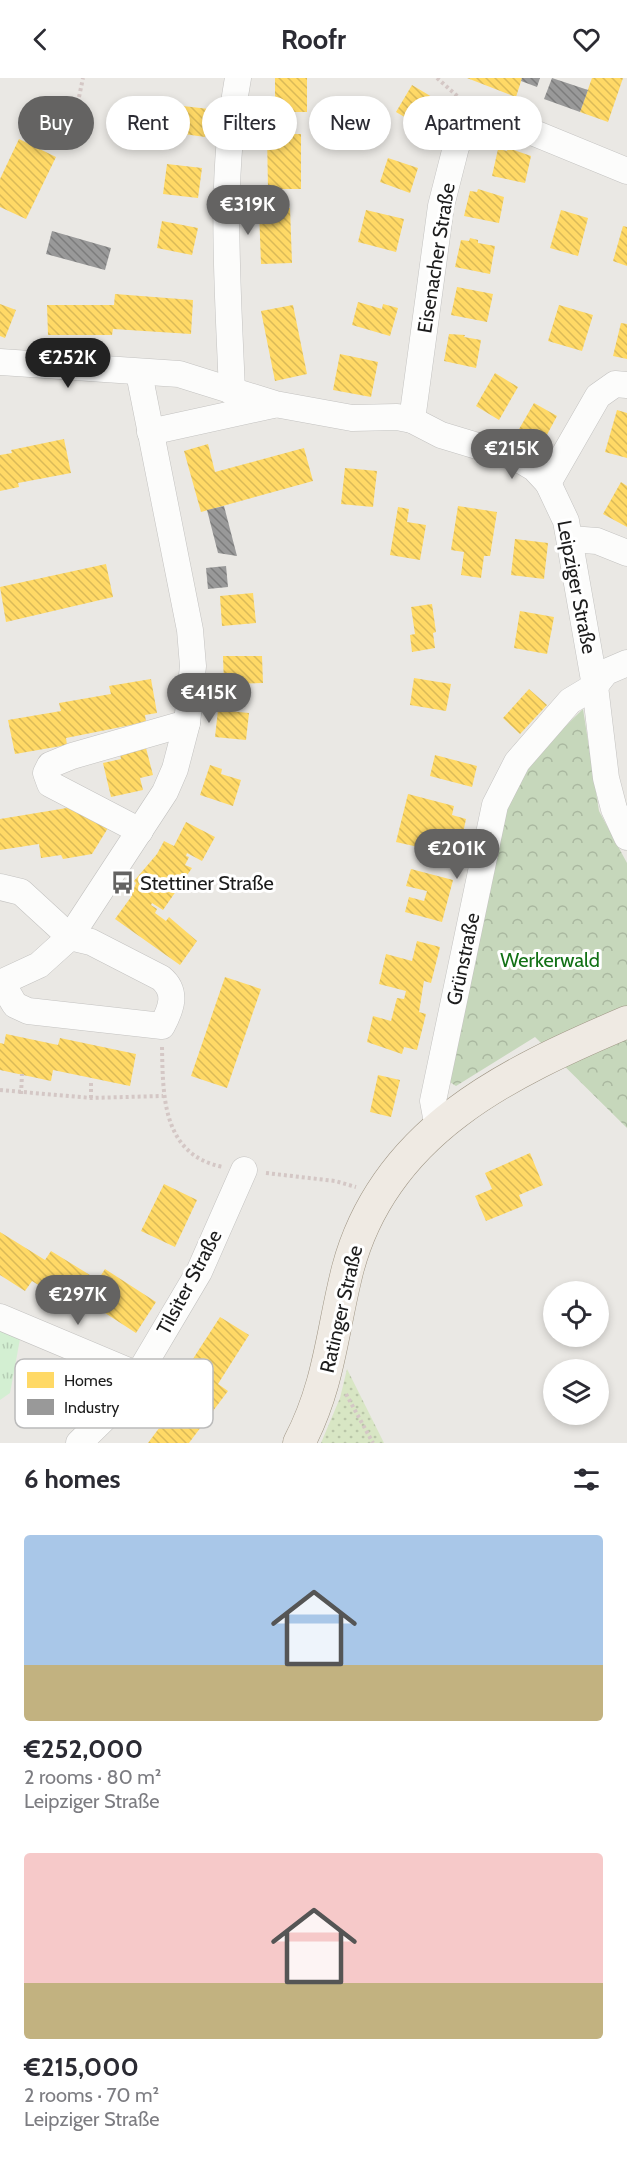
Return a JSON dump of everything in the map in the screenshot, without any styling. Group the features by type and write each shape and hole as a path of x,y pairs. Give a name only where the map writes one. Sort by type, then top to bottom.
{"main road":[{"name":"Ratinger Straße","path":"299,1443 322,1393 356,1242 379,1196 410,1155 438,1128 495,1084 537,1061 627,1022"}],"street":[{"path":"232,392 225,194 232,114 238,78"},
{"path":"542,136 627,171"},
{"name":"Eisenacher Straße","path":"412,420 441,206 455,150"},
{"name":"Leipziger Straße","path":"0,362 179,374 275,405 352,418 396,417 412,420 441,435 518,458 534,468 548,483 559,501 570,539 595,686 606,778 614,808 627,837"},
{"path":"0,888 21,892 70,937 99,946 165,981 172,1001 162,1026 28,1011 15,1005 1,983 39,965 70,937 165,792 175,769 187,723 193,666 190,630 139,373"},
{"path":"548,483 598,396 615,384 627,385"},
{"name":"Leipziger Straße","path":"150,432 275,405"},
{"path":"570,539 597,541 627,553"},
{"name":"Grünstraße","path":"438,1128 433,1101 495,805 517,762 570,701 595,686 606,672 627,663"},
{"path":"140,831 50,784 46,773 50,765 72,756 187,723"},
{"name":"Tilsiter Straße","path":"147,1359 199,1272 244,1170"},
{"path":"0,1317 100,1359"},
{"name":"Tilsiter Straße","path":"79,1443 94,1428"}],"path":[{"path":"79,96 83,78"},
{"path":"437,78 457,96"},
{"path":"162,1026 163,1096 169,1122 189,1150 204,1161 244,1170 335,1181 379,1196"},
{"path":"21,1094 22,1074"},
{"path":"91,1080 91,1098"},
{"path":"0,1090 21,1094 91,1098 163,1096"},
{"path":"329,1366 373,1443"}],"green space":[{"name":"Werkerwald","path":"583,709 599,811 627,863 627,1128 535,1037 456,1086 445,1079 505,800 542,749"},
{"path":"0,1330 20,1339 10,1393 0,1400"},
{"path":"347,1369 384,1443 321,1443 340,1398"}],"building: Homes":[{"path":"275,78 307,78 307,112 297,112 297,96 275,96"},
{"path":"467,78 522,78 516,96"},
{"path":"592,78 623,78 608,122 580,112"},
{"path":"412,85 430,96 405,96"},
{"path":"403,100 403,116 396,112"},
{"path":"190,107 202,108 202,137 190,135"},
{"path":"297,134 301,134 301,189 268,189 267,150 297,150"},
{"path":"18,141 18,150 42,150 56,157 26,219 0,207 0,179"},
{"path":"498,150 514,150 531,156 525,183 492,176"},
{"path":"388,158 418,168 410,193 380,182"},
{"path":"167,164 202,168 198,198 163,194"},
{"path":"478,189 504,197 499,223 464,216 470,191 477,192"},
{"path":"290,208 292,263 261,264 259,209"},
{"path":"366,210 404,219 396,252 358,242"},
{"path":"561,210 588,218 578,256 550,248"},
{"path":"162,221 198,228 192,255 157,248"},
{"path":"623,226 627,227 627,266 613,261"},
{"path":"470,238 478,240 478,243 495,246 490,274 455,267 461,240 469,241"},
{"path":"457,287 493,294 487,322 451,315"},
{"path":"115,294 193,300 191,334 113,329 112,335 48,335 47,305 114,305"},
{"path":"358,302 382,309 383,304 398,308 390,336 352,325"},
{"path":"0,304 16,310 5,338 0,336"},
{"path":"293,305 307,374 275,381 261,311"},
{"path":"559,305 593,315 582,351 548,341"},
{"path":"621,323 627,324 627,359 613,356"},
{"path":"449,334 465,335 464,337 481,340 476,368 444,361"},
{"path":"340,354 378,362 371,397 333,390"},
{"path":"495,373 518,387 499,420 476,406"},
{"path":"534,403 557,416 542,444 518,431"},
{"path":"617,410 627,413 627,458 605,452"},
{"path":"64,439 71,473 18,483 19,487 0,491 0,455 12,453 11,450"},
{"path":"208,444 215,472 304,448 313,481 201,512 184,451"},
{"path":"345,468 377,471 373,507 341,504"},
{"path":"621,482 627,486 627,527 603,514"},
{"path":"458,506 497,512 490,556 484,556 481,578 461,575 464,552 451,550"},
{"path":"398,507 409,509 407,522 426,525 420,560 390,555"},
{"path":"515,539 548,543 544,579 511,575"},
{"path":"106,564 113,597 6,622 0,587"},
{"path":"253,593 256,623 222,626 220,596"},
{"path":"432,604 436,632 433,633 435,648 412,652 410,635 415,634 411,607"},
{"path":"520,611 554,617 547,654 514,648"},
{"path":"223,656 262,656 263,683 224,684"},
{"path":"414,678 451,684 446,711 410,705"},
{"path":"151,679 157,713 145,715 146,722 66,738 67,745 15,754 8,720 61,711 59,703 111,694 109,686"},
{"path":"529,689 547,705 520,734 503,718"},
{"path":"218,710 249,713 246,740 215,737"},
{"path":"146,748 153,775 140,778 143,790 111,797 103,763 121,759 120,754"},
{"path":"435,755 477,766 472,787 430,776"},
{"path":"210,765 222,769 221,774 241,780 233,806 200,795"},
{"path":"408,794 454,806 452,815 466,819 463,833 469,835 463,857 396,842"},
{"path":"73,807 108,828 92,854 63,859 61,855 41,858 39,844 0,850 0,819"},
{"path":"186,822 215,837 202,861 187,853 186,856 189,857 185,865 192,868 163,910 152,903 151,905 157,909 155,913 166,921 169,917 197,941 180,965 115,919 131,897 136,883 134,881 157,854 164,841 174,846"},
{"path":"411,869 453,880 442,922 405,912 409,897 424,901 427,891 406,886"},
{"path":"417,941 440,947 431,983 424,981 419,1012 426,1014 417,1050 404,1047 402,1054 367,1042 373,1016 391,1021 397,998 404,999 406,991 379,984 386,954 412,961"},
{"path":"225,977 261,989 227,1088 191,1076"},
{"path":"6,1034 58,1045 60,1038 136,1054 130,1086 53,1070 51,1081 0,1070 0,1043 4,1044"},
{"path":"378,1075 400,1080 391,1117 370,1112"},
{"path":"530,1153 543,1185 519,1195 523,1206 486,1221 475,1196 492,1189 485,1173"},
{"path":"164,1184 197,1200 175,1247 141,1231"},
{"path":"0,1232 45,1260 51,1251 98,1280 105,1269 156,1302 136,1333 85,1300 79,1310 32,1281 25,1291 0,1275"},
{"path":"220,1317 249,1335 218,1384 228,1391 213,1411 213,1359 193,1359"},
{"path":"159,1428 200,1428 189,1443 148,1443"}],"building: Industry":[{"path":"522,78 540,78 537,87 521,81"},
{"path":"552,78 588,90 580,112 544,99"},
{"path":"52,231 111,248 105,270 46,254"},
{"path":"224,506 237,556 218,553 207,510"},
{"path":"226,566 228,587 208,589 206,568"}],"place":[{"name":"Stettiner Straße","path":"122,883"}]}
